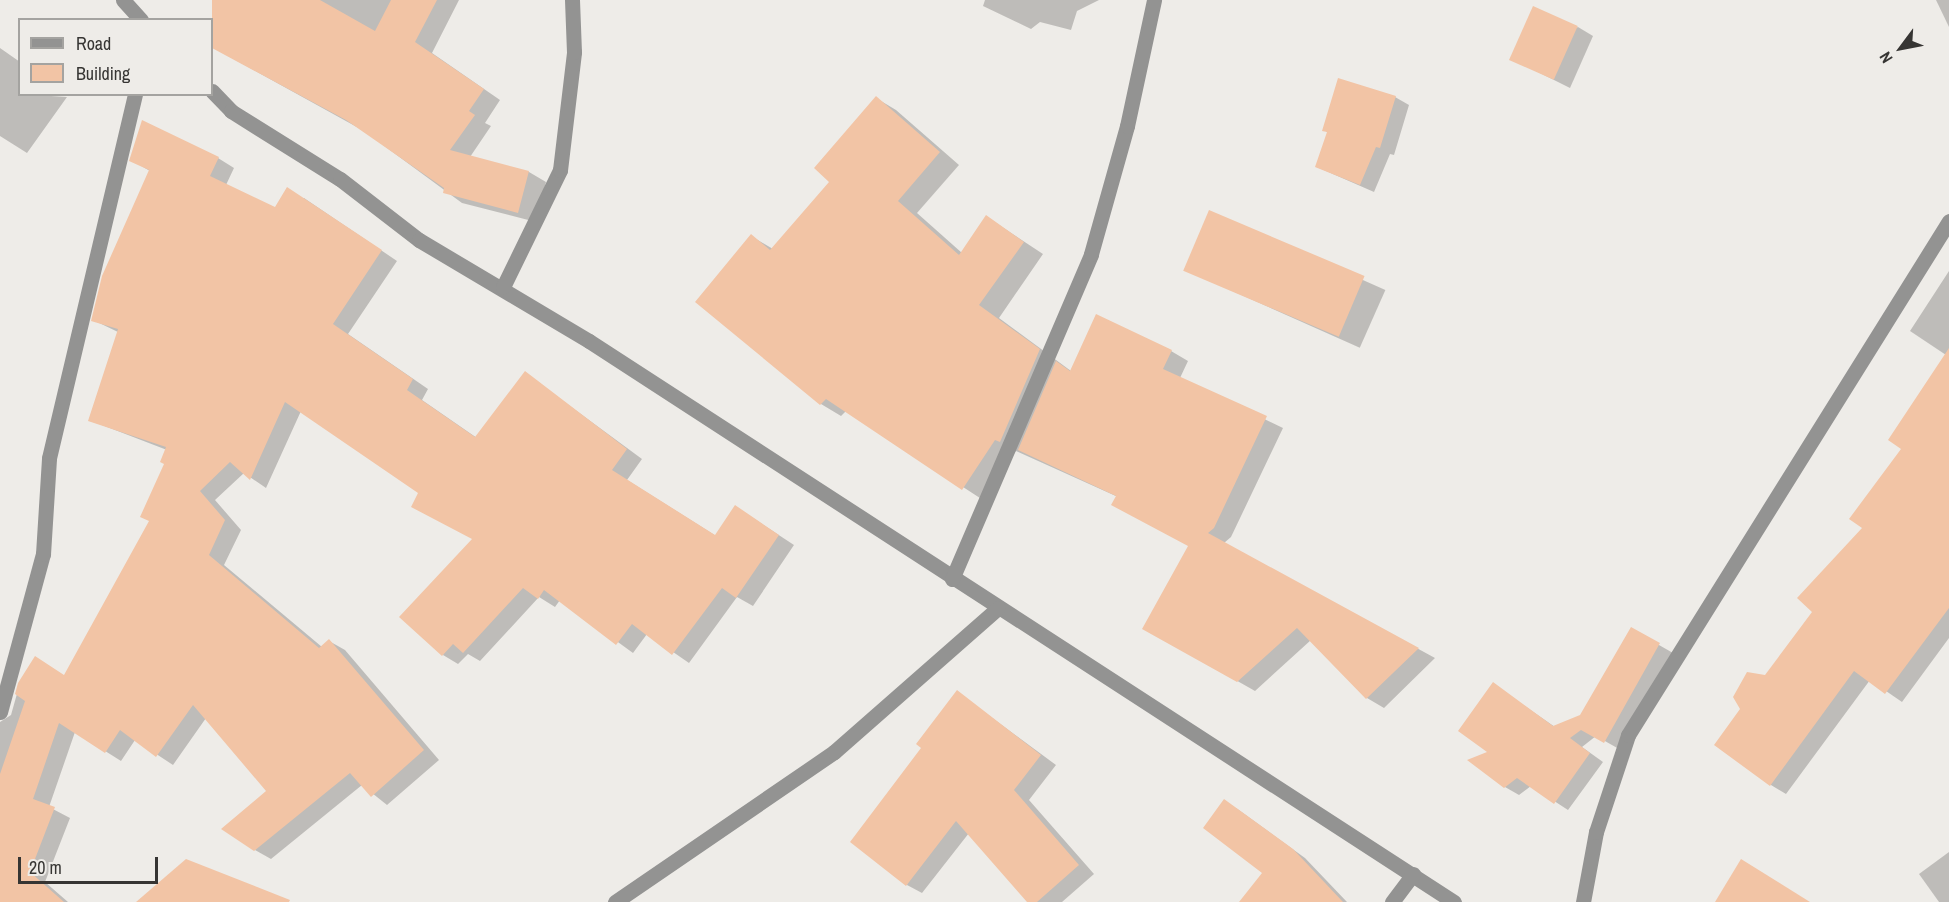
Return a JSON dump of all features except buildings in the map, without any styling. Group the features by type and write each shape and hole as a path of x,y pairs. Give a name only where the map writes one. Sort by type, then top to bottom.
{"street":[{"path":"123,0 139,18"},
{"path":"503,286 560,170 574,52 572,0"},
{"path":"952,579 1091,254 1126,126 1154,0"},
{"path":"213,92 231,111 340,179 419,240 503,286 952,579 1454,902"},
{"path":"0,712 43,554 49,458 135,96"},
{"path":"1583,902 1596,832 1628,735 1949,221"},
{"path":"615,902 834,752 998,608"},
{"path":"1392,902 1413,874"}]}
